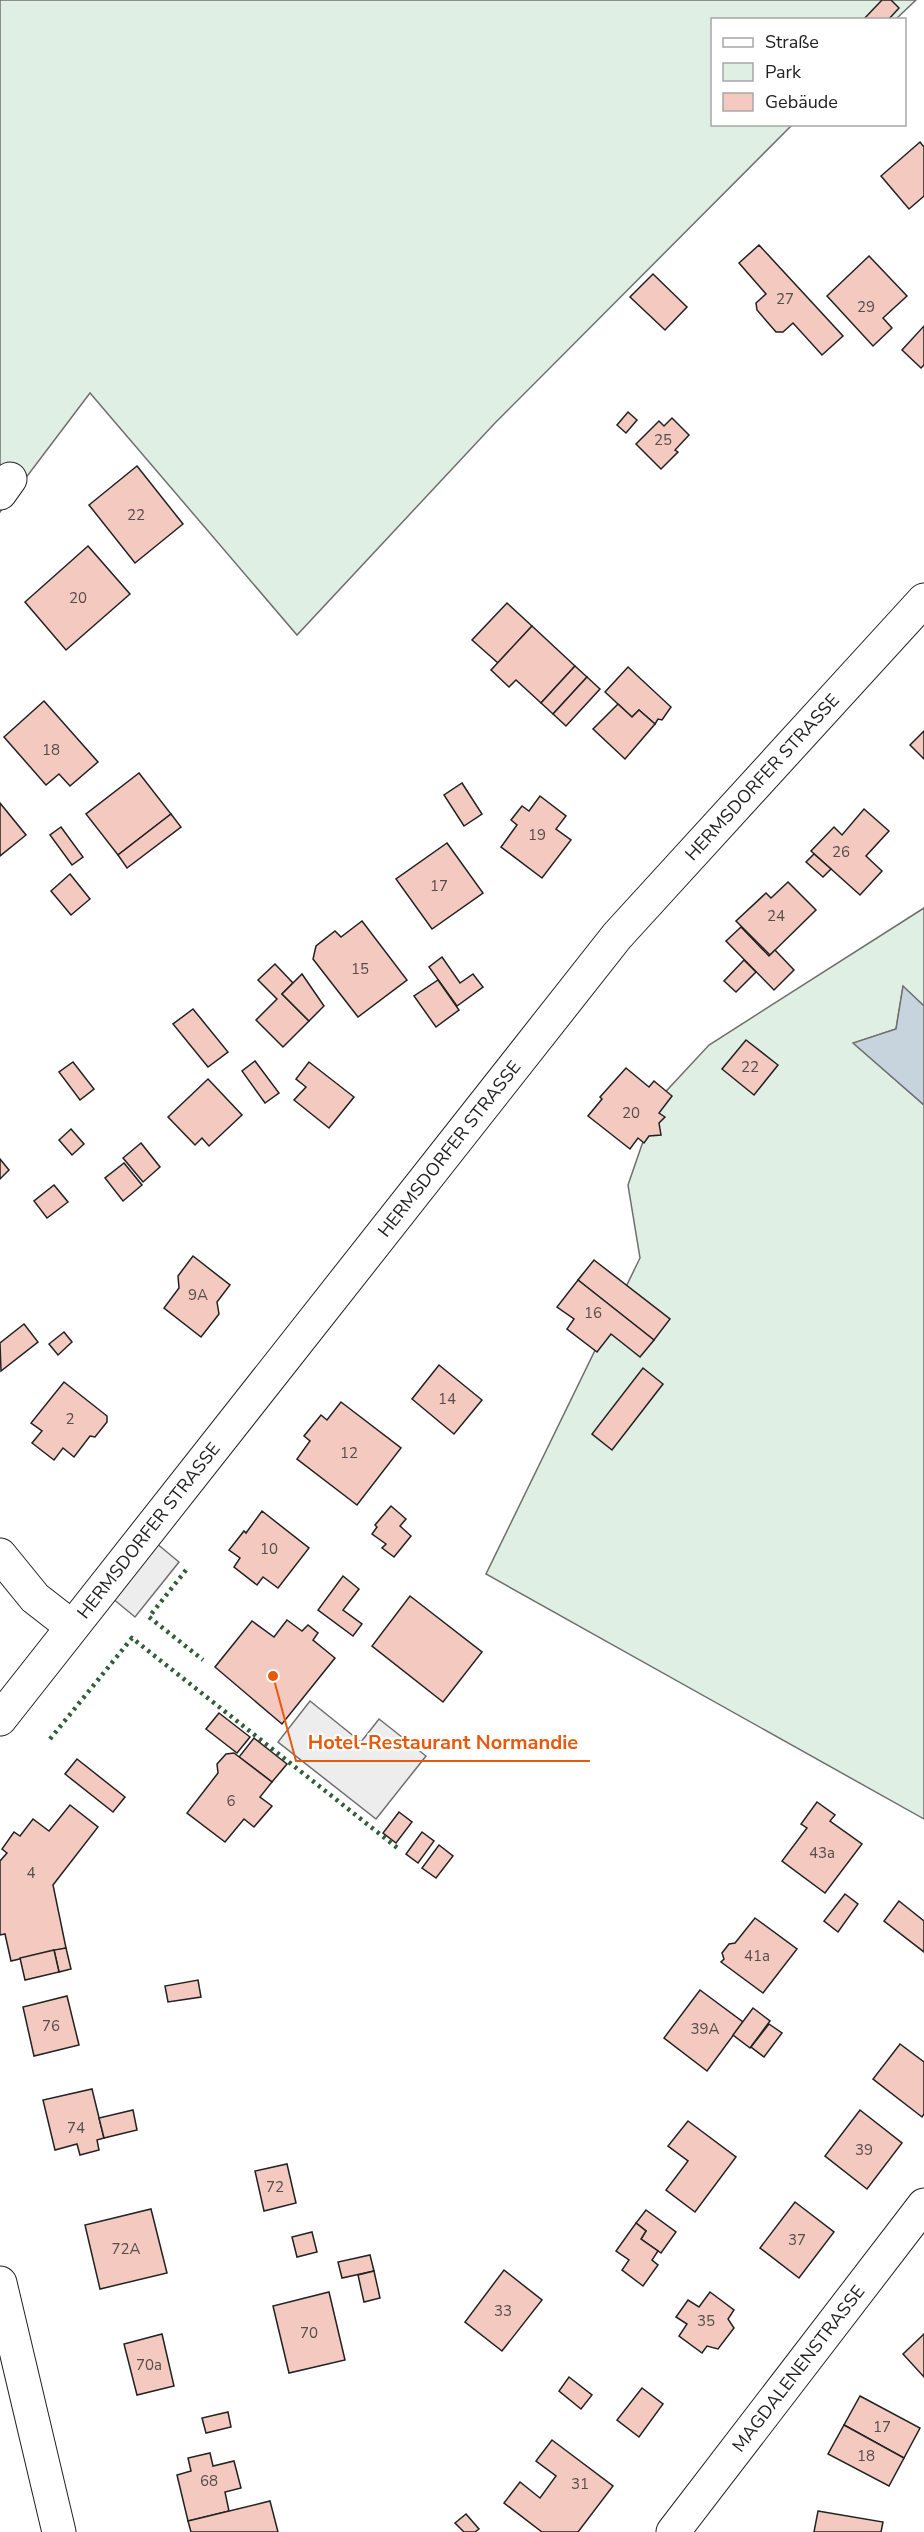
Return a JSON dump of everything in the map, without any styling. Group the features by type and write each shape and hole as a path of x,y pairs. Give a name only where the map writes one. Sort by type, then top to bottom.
{"street":[{"name":"HERMSDORFER STRASSE","path":"0,1719 617,936 924,600"},
{"path":"0,1556 36,1598 71,1626"},
{"name":"MAGDALENENSTRASSE","path":"673,2532 924,2205"},
{"path":"0,2283 59,2532"}],"green space":[{"path":"0,0 916,0 897,18 711,18 711,126 791,126 495,423 297,635 90,393 0,512"},
{"path":"924,908 924,1006 903,987 896,1029 854,1043 924,1105 924,1819 486,1574 640,1258 628,1185 657,1101 709,1045"}],"shaded area":[{"path":"903,986 924,1006 924,1105 853,1043 896,1029"},
{"path":"156,1543 179,1562 135,1617 112,1598"},
{"path":"310,1701 361,1742 379,1719 426,1756 376,1819 278,1742"}],"building":[{"path":"882,0 891,0 899,8 890,18 865,18"},
{"path":"920,142 924,147 924,196 909,209 881,176"},
{"path":"759,245 843,336 822,355 793,323 783,332 776,332 757,310 756,303 766,294 739,263"},
{"path":"869,256 907,296 883,318 892,328 873,346 827,296"},
{"path":"653,274 687,307 665,330 630,297"},
{"path":"924,326 924,365 921,368 902,350"},
{"path":"628,412 637,420 626,433 617,425"},
{"path":"672,418 689,435 675,450 678,452 661,469 636,444 659,421 664,426"},
{"path":"137,466 183,524 135,563 89,505"},
{"path":"88,546 130,594 66,650 25,602"},
{"path":"507,603 532,626 498,663 472,640"},
{"path":"532,626 575,666 541,703 516,680 509,687 491,670"},
{"path":"575,666 587,677 553,714 541,703"},
{"path":"628,667 671,707 662,720 658,719 655,724 639,710 632,717 605,692"},
{"path":"587,677 600,689 566,726 553,714"},
{"path":"44,701 98,762 70,786 59,774 46,785 4,737"},
{"path":"618,704 632,717 639,710 655,724 625,759 593,729"},
{"path":"924,731 924,759 910,745"},
{"path":"139,773 171,814 118,855 86,814"},
{"path":"462,783 482,814 464,826 444,795"},
{"path":"540,796 566,816 556,829 571,840 542,878 501,847 517,825 511,820 522,806 529,811"},
{"path":"0,803 26,835 0,856"},
{"path":"864,809 889,831 866,856 882,871 860,895 811,851 834,827 842,835"},
{"path":"171,814 181,827 127,868 118,855"},
{"path":"61,827 83,857 72,865 50,835"},
{"path":"447,843 483,893 432,929 396,879"},
{"path":"814,854 831,869 823,877 806,862"},
{"path":"70,874 90,899 71,915 51,891"},
{"path":"788,882 816,910 770,955 736,921 766,893 771,898"},
{"path":"362,921 407,980 358,1017 313,959 316,946 335,931 341,937"},
{"path":"741,927 769,956 775,950 794,970 774,990 726,941"},
{"path":"442,957 460,983 473,974 483,987 457,1006 429,967"},
{"path":"744,960 756,972 736,992 724,981"},
{"path":"275,964 293,983 282,994 309,1021 283,1047 256,1020 277,999 258,980"},
{"path":"302,974 324,1006 309,1021 282,994"},
{"path":"438,980 459,1010 436,1027 414,996"},
{"path":"193,1009 228,1052 208,1067 173,1024"},
{"path":"746,1040 778,1065 754,1095 722,1069"},
{"path":"255,1061 279,1093 265,1103 242,1071"},
{"path":"73,1062 94,1089 80,1100 59,1072"},
{"path":"309,1062 354,1097 329,1128 294,1100 306,1087 296,1079"},
{"path":"626,1068 649,1087 654,1081 672,1096 659,1113 665,1117 659,1123 661,1135 649,1136 644,1143 638,1138 630,1149 588,1116 602,1099 600,1097"},
{"path":"208,1079 242,1115 209,1146 202,1138 195,1145 168,1117"},
{"path":"71,1129 84,1144 72,1155 59,1140"},
{"path":"141,1143 160,1167 143,1182 123,1158"},
{"path":"0,1159 9,1170 0,1179"},
{"path":"124,1163 142,1185 123,1201 105,1178"},
{"path":"54,1185 68,1202 47,1218 34,1201"},
{"path":"193,1256 230,1285 217,1302 219,1314 201,1337 164,1308 179,1288 178,1276"},
{"path":"594,1260 670,1319 654,1340 578,1280"},
{"path":"578,1280 654,1340 640,1357 611,1334 597,1352 567,1329 574,1319 557,1307"},
{"path":"24,1324 38,1342 1,1371 0,1343"},
{"path":"64,1332 72,1342 58,1355 49,1344"},
{"path":"439,1365 482,1400 454,1434 412,1399"},
{"path":"643,1368 663,1384 612,1450 592,1434"},
{"path":"64,1382 107,1416 107,1422 95,1437 90,1436 74,1457 63,1448 54,1460 32,1443 42,1431 31,1423"},
{"path":"341,1402 401,1448 357,1505 297,1459 310,1441 304,1436 321,1415 327,1420"},
{"path":"391,1506 406,1519 400,1526 411,1536 394,1557 382,1548 386,1544 372,1534 377,1527 375,1525"},
{"path":"262,1511 309,1548 278,1588 263,1577 257,1585 234,1567 240,1558 229,1550 244,1531 246,1533"},
{"path":"343,1576 359,1589 343,1610 362,1624 353,1636 318,1610"},
{"path":"410,1596 482,1652 443,1702 372,1646"},
{"path":"287,1620 302,1631 308,1625 318,1633 313,1640 335,1658 282,1724 215,1667 252,1621 274,1637"},
{"path":"219,1713 250,1737 237,1753 206,1729"},
{"path":"254,1738 287,1764 272,1782 239,1757"},
{"path":"234,1753 272,1782 260,1797 272,1806 254,1827 244,1819 225,1842 187,1813 218,1773 217,1764 226,1754"},
{"path":"77,1759 125,1797 113,1812 65,1774"},
{"path":"817,1802 835,1815 830,1821 862,1844 825,1893 782,1861 807,1828 801,1824"},
{"path":"70,1805 98,1827 53,1885 66,1948 11,1961 5,1934 0,1935 0,1861 7,1853 2,1849 14,1832 20,1836 33,1819 49,1831"},
{"path":"399,1812 412,1822 396,1843 383,1833"},
{"path":"422,1832 434,1841 418,1863 406,1854"},
{"path":"439,1845 453,1856 436,1878 422,1868"},
{"path":"845,1894 858,1904 838,1932 824,1921"},
{"path":"899,1901 924,1921 924,1952 884,1921"},
{"path":"755,1918 797,1949 763,1993 721,1962 724,1959 722,1953 729,1944 735,1943"},
{"path":"66,1948 71,1969 59,1972 54,1950"},
{"path":"54,1950 59,1972 25,1980 20,1958"},
{"path":"198,1980 201,1997 168,2002 165,1986"},
{"path":"700,1990 743,2022 707,2071 664,2038"},
{"path":"67,1996 79,2045 34,2056 23,2007"},
{"path":"753,2008 770,2021 750,2048 733,2035"},
{"path":"769,2024 782,2033 764,2057 751,2047"},
{"path":"900,2044 924,2062 924,2114 922,2117 873,2079"},
{"path":"92,2089 104,2138 97,2140 99,2150 80,2155 77,2144 55,2150 43,2100"},
{"path":"133,2110 137,2130 104,2138 99,2118"},
{"path":"860,2110 902,2143 867,2189 825,2156"},
{"path":"688,2121 736,2157 695,2212 666,2190 688,2161 668,2146"},
{"path":"287,2164 296,2203 264,2211 255,2171"},
{"path":"795,2202 834,2232 799,2278 760,2248"},
{"path":"151,2209 167,2273 100,2289 85,2225"},
{"path":"646,2210 676,2232 661,2253 641,2239 646,2231 636,2223"},
{"path":"636,2223 646,2231 641,2239 658,2251 652,2260 658,2265 643,2286 622,2270 629,2260 616,2251"},
{"path":"312,2232 317,2252 297,2257 292,2237"},
{"path":"370,2255 374,2271 342,2278 338,2262"},
{"path":"504,2270 542,2300 502,2351 465,2322"},
{"path":"374,2271 380,2298 364,2302 358,2275"},
{"path":"329,2292 345,2360 289,2373 273,2306"},
{"path":"710,2292 734,2310 728,2319 734,2328 718,2349 707,2346 702,2353 679,2336 687,2324 676,2317 688,2300 699,2307"},
{"path":"162,2334 174,2386 137,2395 124,2344"},
{"path":"924,2334 924,2377 903,2354"},
{"path":"569,2377 592,2395 581,2409 559,2391"},
{"path":"642,2388 663,2404 639,2437 617,2420"},
{"path":"860,2396 920,2428 904,2458 844,2425"},
{"path":"228,2412 231,2427 206,2433 202,2418"},
{"path":"844,2425 904,2458 889,2486 828,2454"},
{"path":"552,2440 613,2486 578,2532 542,2532 504,2503 520,2482 540,2498 556,2476 536,2461"},
{"path":"210,2453 213,2466 234,2461 241,2488 225,2492 229,2511 188,2521 177,2475 191,2471 188,2458"},
{"path":"270,2501 278,2532 191,2532 188,2521"},
{"path":"818,2511 883,2522 881,2532 814,2532"},
{"path":"466,2514 479,2529 475,2532 464,2532 455,2523"}],"hedge":[{"path":"186,1570 149,1617 203,1660"},
{"path":"50,1739 132,1638 400,1850"}],"place":[{"name":"Hotel-Restaurant Normandie","path":"273,1676"}]}
